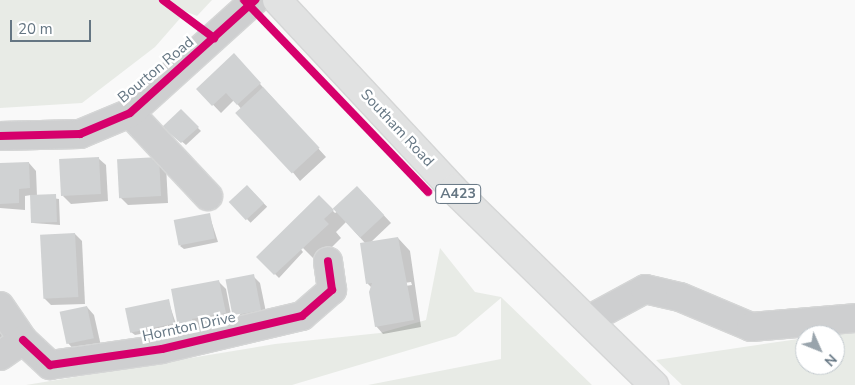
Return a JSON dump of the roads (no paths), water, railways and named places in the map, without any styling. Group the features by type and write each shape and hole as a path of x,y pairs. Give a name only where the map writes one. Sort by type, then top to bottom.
{"highway":[{"name":"Southam Road","path":"277,0 454,189 651,382"}],"street":[{"name":"Bourton Road","path":"0,136 80,134 130,113 255,0"},
{"path":"130,113 208,196"},
{"name":"Hornton Drive","path":"0,306 23,340 50,365 162,349 302,316 332,290 328,261"},
{"path":"588,320 645,290 680,297 751,328 855,318"},
{"path":"0,356 23,340"}]}
